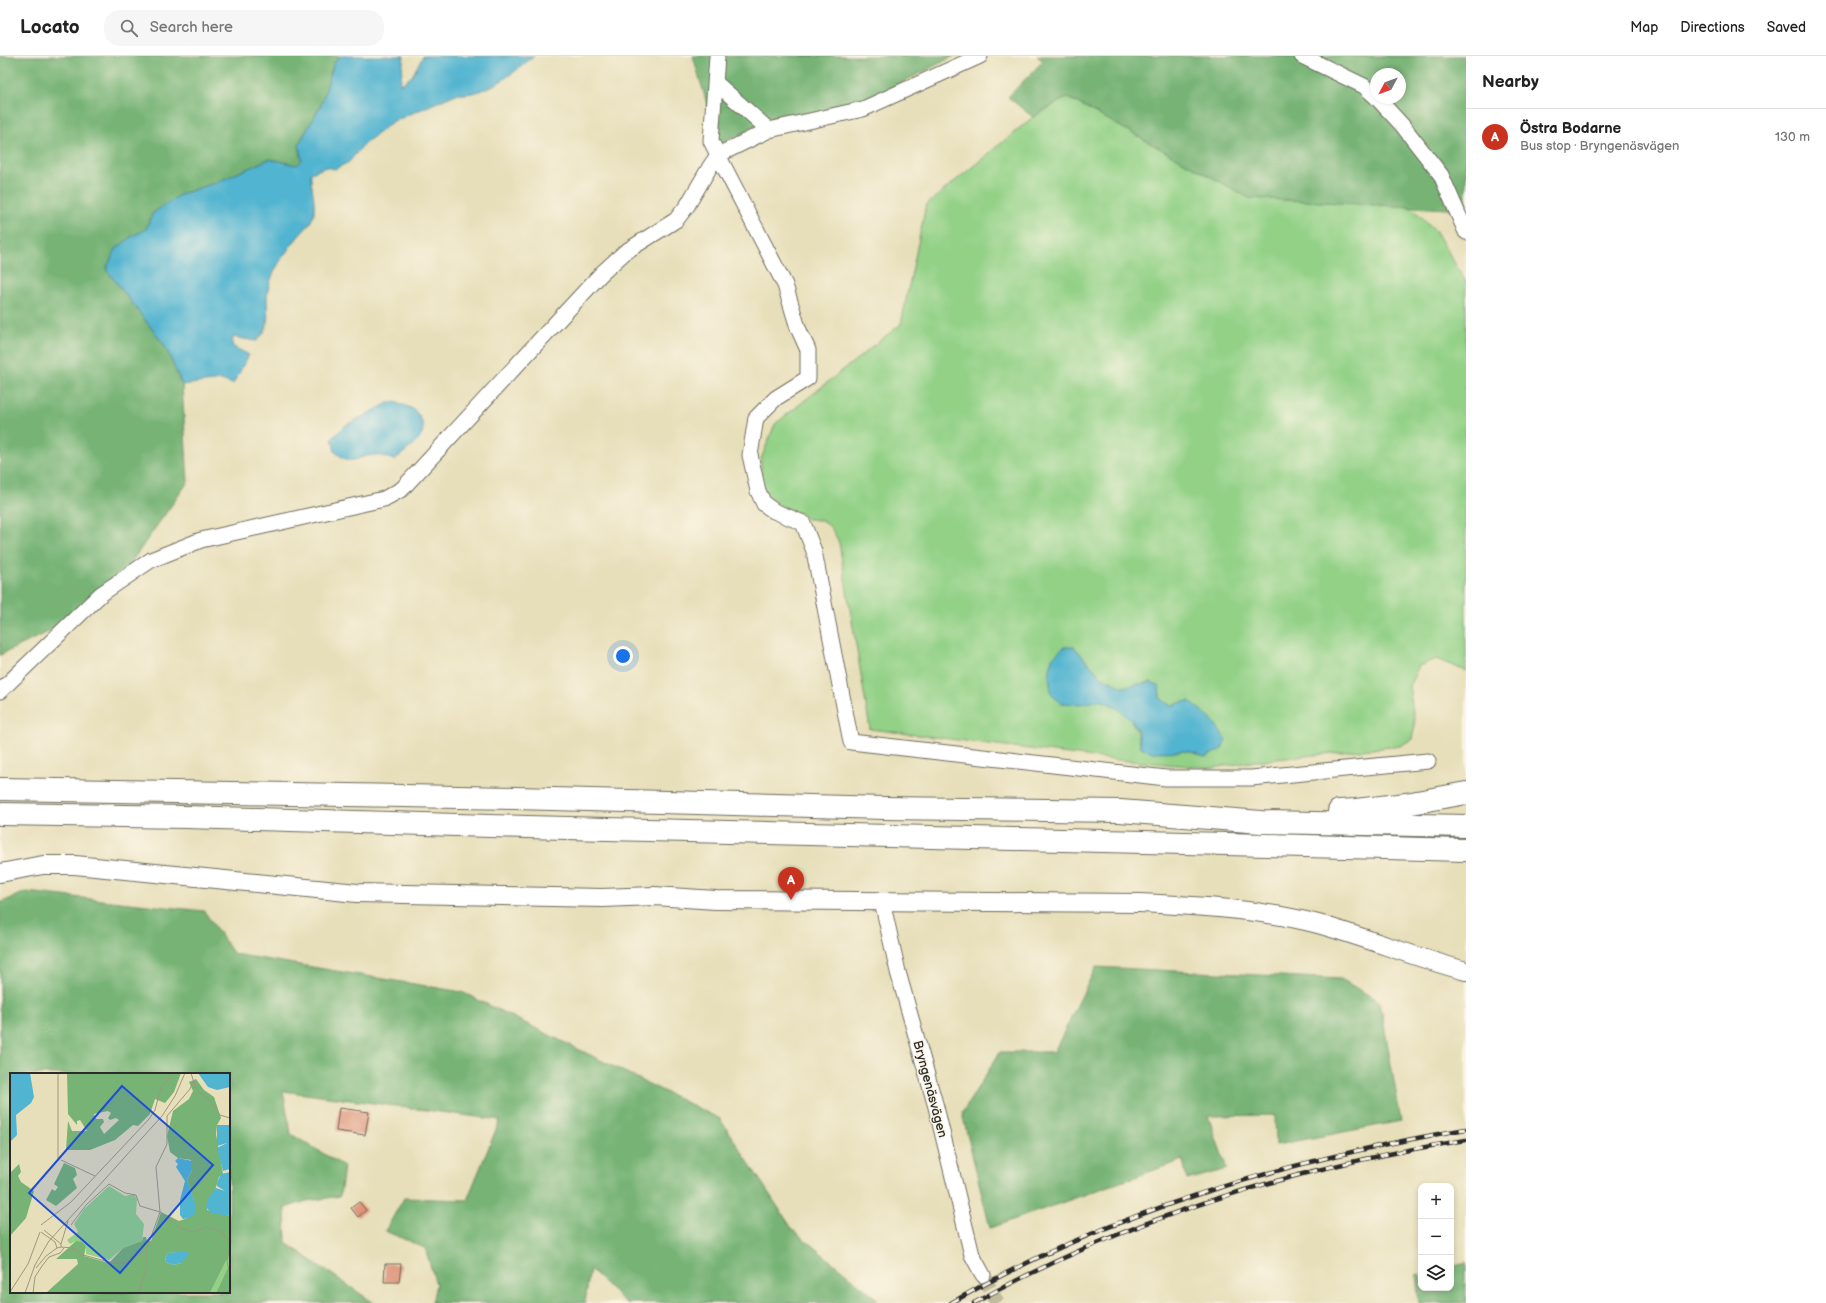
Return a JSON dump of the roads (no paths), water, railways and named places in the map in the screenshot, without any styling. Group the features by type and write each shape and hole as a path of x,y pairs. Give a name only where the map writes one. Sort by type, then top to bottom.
{"highway":[{"path":"0,789 500,798 884,808 1120,811 1261,822 1466,826"},
{"path":"1261,822 1298,812 1356,810 1406,804 1466,793"},
{"path":"0,814 85,814 1466,850"}],"street":[{"path":"717,56 711,142 785,285 798,328 808,350 808,378 776,398 756,418 750,455 758,491 764,504 774,511 803,523 814,550 851,742 1166,778 1251,778 1428,761"},
{"path":"0,691 101,594 151,560 201,540 384,499 402,489 601,274 625,252 676,220 688,206 711,164 718,155 769,130 863,109 980,56"},
{"path":"1302,56 1364,86 1370,92"},
{"path":"715,82 769,130"},
{"path":"1383,104 1402,125 1441,175 1466,232"},
{"path":"0,873 43,866 75,865 357,893 579,897 654,896 716,900 1140,903 1248,910 1318,924 1466,971"},
{"name":"Bryngenäsvägen","path":"882,901 896,965 936,1108 972,1255 983,1275"}],"water":[{"path":"340,56 404,56 400,85 412,76 423,56 534,56 517,70 489,88 467,94 456,94 392,122 363,145 349,162 335,169 326,167 311,173 314,204 313,216 311,221 284,256 270,283 267,297 268,317 262,336 256,341 233,337 232,346 249,355 233,384 221,380 182,385 165,346 106,269 116,249 131,237 146,229 153,213 181,194 215,183 269,159 297,165 302,160 299,144 321,105 334,63"},
{"path":"392,401 413,409 422,422 422,434 409,449 394,460 375,455 351,460 342,457 335,452 332,438 346,425"},
{"path":"1064,647 1074,647 1101,677 1123,687 1151,682 1159,686 1160,698 1171,706 1190,701 1213,721 1226,740 1221,750 1205,757 1189,751 1152,752 1141,747 1138,732 1133,722 1115,706 1101,700 1080,704 1060,703 1051,693 1049,675 1052,658"}],"tunnel":[{"path":"983,1275 997,1303"}],"railway":[{"path":"951,1303 1011,1271 1073,1242 1136,1216 1201,1194 1266,1174 1333,1156 1466,1129"},
{"path":"974,1303 1032,1273 1091,1246 1151,1222 1213,1200 1275,1181 1338,1165 1402,1151 1466,1140"}],"place":[{"name":"Östra Bodarne","path":"791,900"}]}
